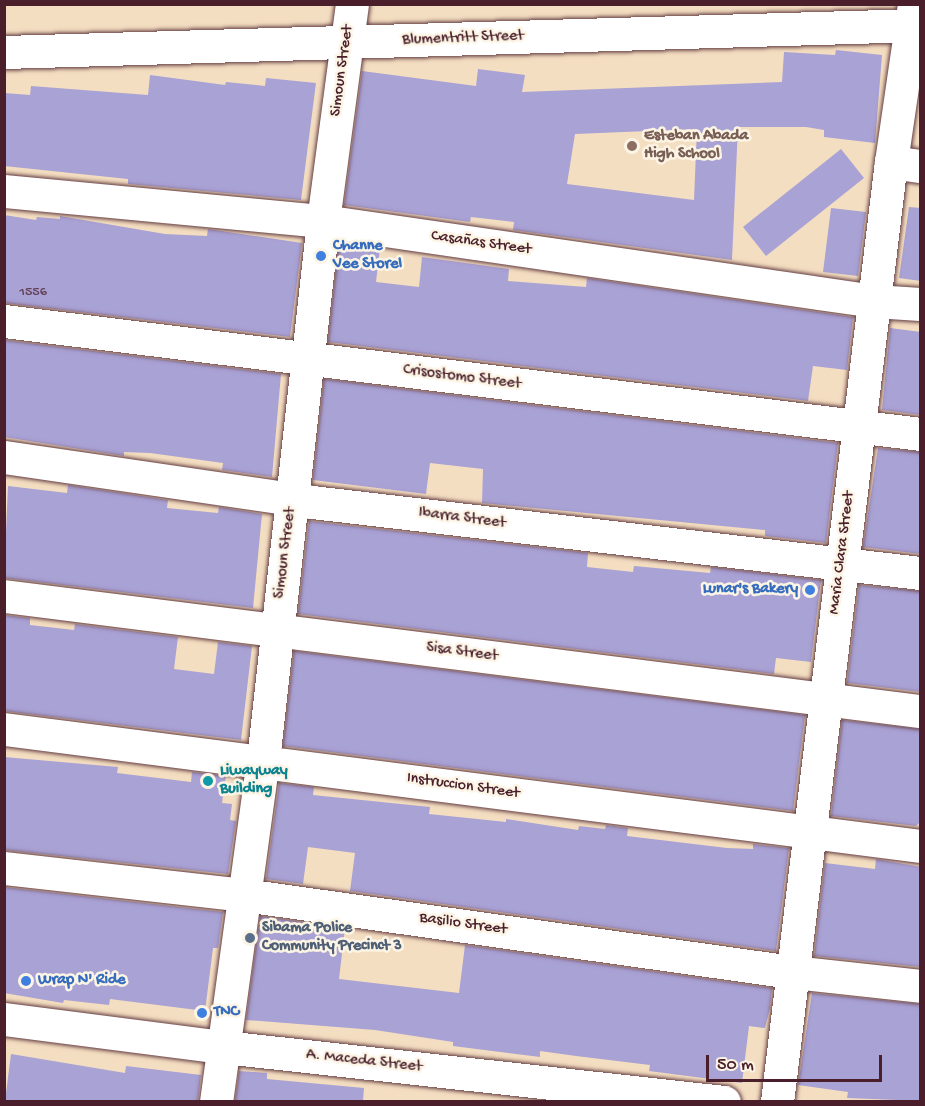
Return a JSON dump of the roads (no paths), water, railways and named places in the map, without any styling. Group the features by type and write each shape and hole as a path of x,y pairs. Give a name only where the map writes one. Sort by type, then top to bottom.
{"street":[{"name":"Simoun Street","path":"216,1101 263,760 323,221 351,4"},
{"name":"Blumentritt Street","path":"4,52 347,43 916,18"},
{"name":"Maria Clara Street","path":"777,1101 874,301 906,164 916,18"},
{"name":"Casañas Street","path":"4,191 323,221 874,301 921,304"},
{"name":"Crisostomo Street","path":"4,321 921,434"},
{"name":"Ibarra Street","path":"4,457 292,499 921,573"},
{"name":"Sisa Street","path":"4,596 921,711"},
{"name":"Instruccion Street","path":"4,729 263,760 921,846"},
{"name":"Basilio Street","path":"4,868 244,895 792,972 921,986"},
{"name":"A. Maceda Street","path":"4,1019 224,1047 724,1101"}],"place":[{"name":"Esteban Abada High School","path":"632,146"},
{"name":"Channe Vee Storel","path":"321,256"},
{"name":"Lunar's Bakery","path":"810,590"},
{"name":"Liwayway Building","path":"208,781"},
{"name":"Sibama Police Community Precinct 3","path":"250,938"},
{"name":"Wrap N' Ride","path":"26,981"},
{"name":"TNC","path":"202,1013"}]}
